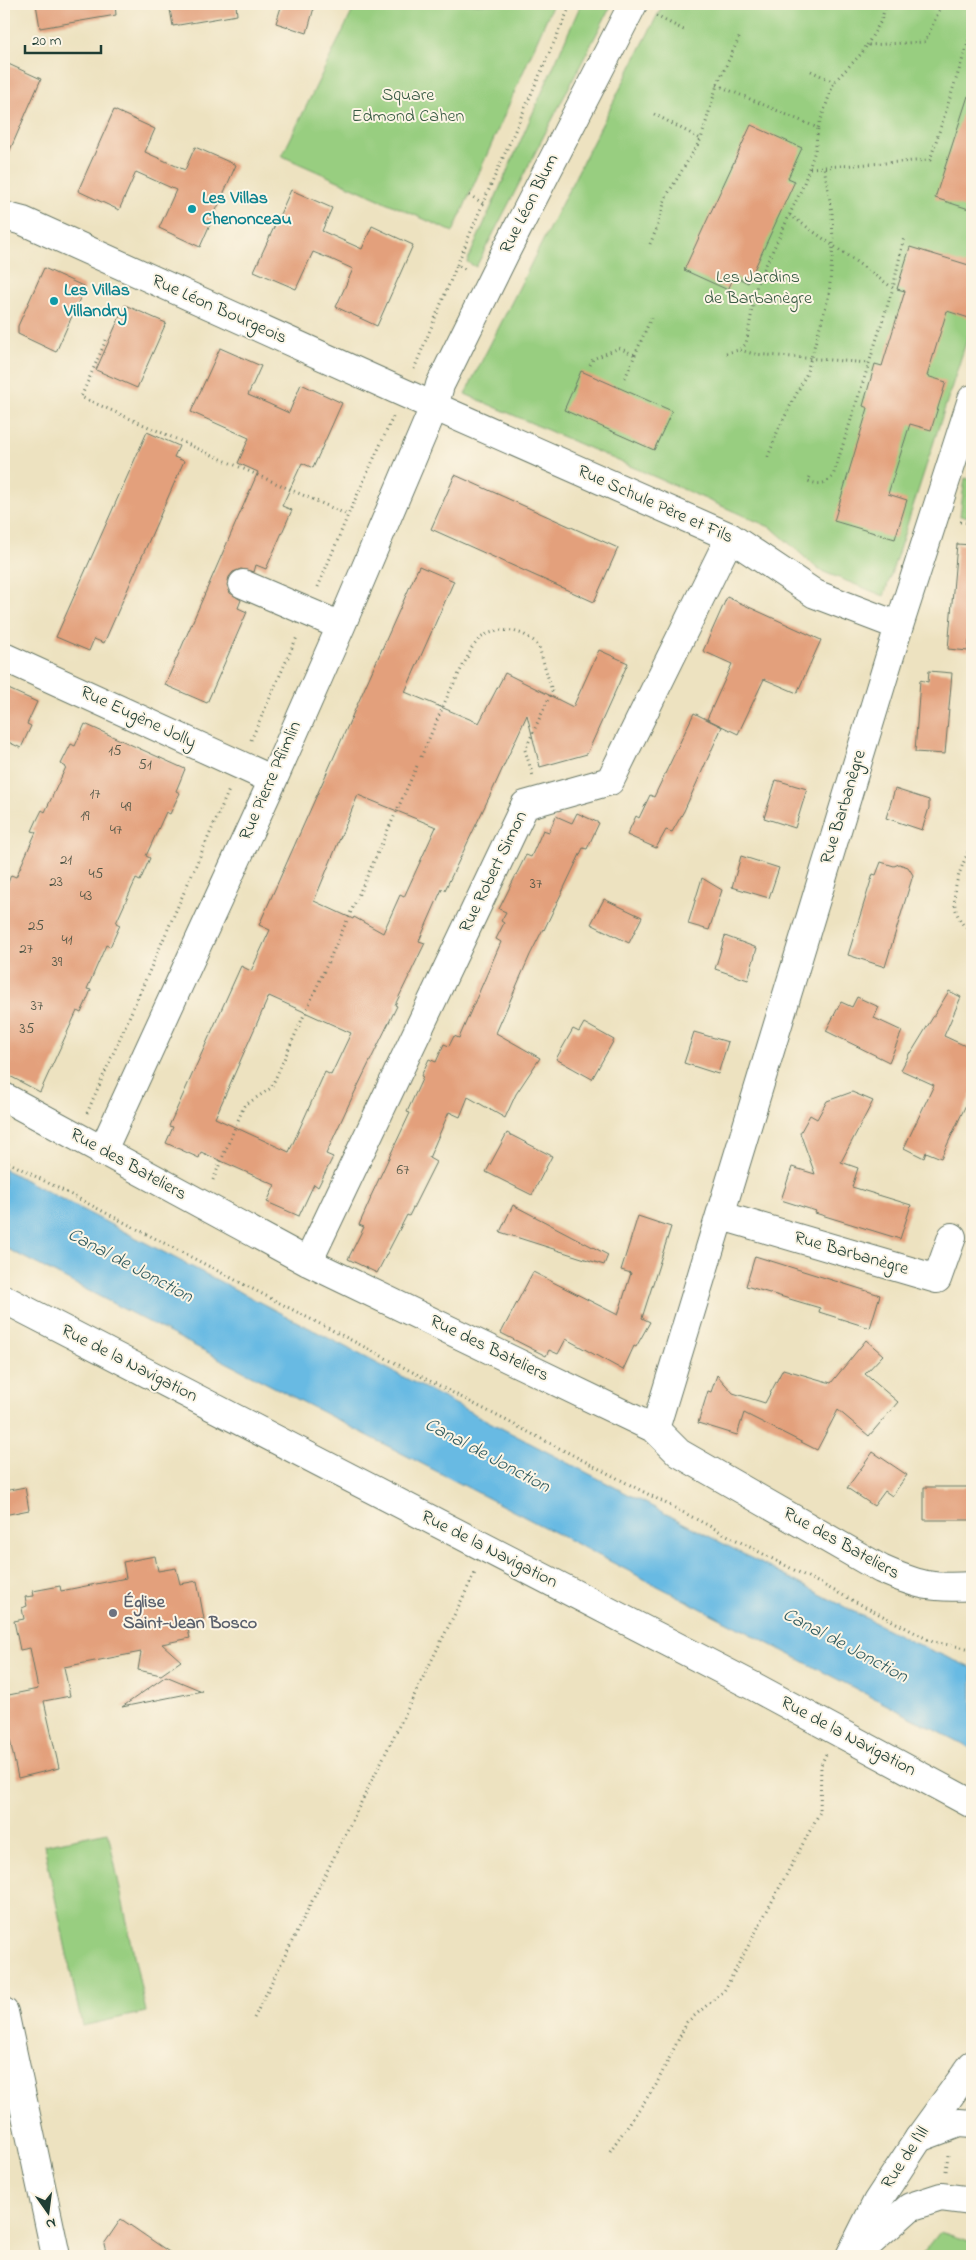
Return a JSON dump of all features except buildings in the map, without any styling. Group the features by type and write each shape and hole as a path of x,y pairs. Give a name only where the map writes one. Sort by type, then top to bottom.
{"main road":[{"name":"Rue Léon Blum","path":"434,407 440,385 507,249 643,9"},
{"name":"Rue Léon Bourgeois","path":"4,216 23,221 434,407"},
{"name":"Rue Barbanègre","path":"656,1429 899,626 968,434 972,399"},
{"name":"Rue Schule Père et Fils","path":"434,407 730,537 815,594 899,626"},
{"name":"Rue Pierre Pflimlin","path":"102,1152 273,780 434,407"},
{"name":"Rue Robert Simon","path":"308,1262 525,805 610,781 730,537"},
{"path":"243,584 341,626"},
{"name":"Rue Eugène Jolly","path":"4,657 273,780"},
{"name":"Rue des Bateliers","path":"4,1097 102,1152 308,1262 656,1429 679,1453 881,1569 913,1583 943,1588 972,1586"},
{"name":"Rue Barbanègre","path":"722,1216 938,1279 952,1237"},
{"name":"Rue de la Navigation","path":"4,1299 486,1550 755,1687 972,1804"},
{"path":"4,2012 7,2041 56,2256"},
{"name":"Rue de l'Ill","path":"850,2256 877,2202 919,2138 972,2065"},
{"path":"919,2138 959,2123 972,2124"},
{"path":"854,2256 910,2208 941,2197 972,2201"}],"path":[{"path":"413,372 483,203 571,4"},
{"path":"726,353 739,350 746,344 757,284 810,168 815,151 818,128 834,82 862,53 881,21 886,4"},
{"path":"867,45 925,42 942,4"},
{"path":"643,9 684,30"},
{"path":"810,168 930,160 972,30"},
{"path":"650,244 658,228 666,197 701,139 717,85 740,36"},
{"path":"811,70 834,82"},
{"path":"717,85 818,128"},
{"path":"654,114 701,139"},
{"path":"768,457 778,430 806,375 829,295 833,246 832,212 824,167"},
{"path":"469,195 483,203"},
{"path":"790,215 893,288"},
{"path":"810,477 808,481 817,484 828,482 833,476 893,288 904,237"},
{"path":"457,265 470,271"},
{"path":"625,378 651,318"},
{"path":"106,340 81,397 348,515"},
{"path":"590,365 593,359 619,348 635,355"},
{"path":"739,350 754,354 868,363"},
{"path":"76,1137 308,612 348,515 395,413"},
{"path":"421,757 448,695 479,639 499,630 523,634 538,647 552,691 525,750 539,801"},
{"path":"221,1161 244,1106 271,1088 417,766"},
{"path":"972,843 955,884 954,896 956,912 963,925 972,934"},
{"path":"4,1160 933,1642 972,1649"},
{"path":"254,2018 486,1550"},
{"path":"610,2151 656,2085 687,2022 724,1991 820,1812 821,1765 838,1731"},
{"path":"944,2177 949,2151"}],"green space":[{"name":"Square Edmond Cahen","path":"356,4 553,4 453,232 282,156"},
{"path":"581,4 612,4 476,267 467,262"},
{"name":"Les Jardins de Barbanègre","path":"663,4 972,4 972,324 884,596 819,570 772,528 465,394"},
{"path":"965,478 972,480 972,517 960,516"},
{"path":"108,1832 146,2012 82,2026 44,1845"},
{"path":"940,2232 972,2242 972,2256 921,2256"}],"water":[{"name":"Canal de Jonction","path":"4,1169 912,1642 972,1668 972,1749 4,1247"}],"place":[{"name":"Les Villas Chenonceau","path":"192,209"},
{"name":"Les Villas Villandry","path":"54,301"},
{"name":"Église Saint-Jean Bosco","path":"113,1613"}]}
